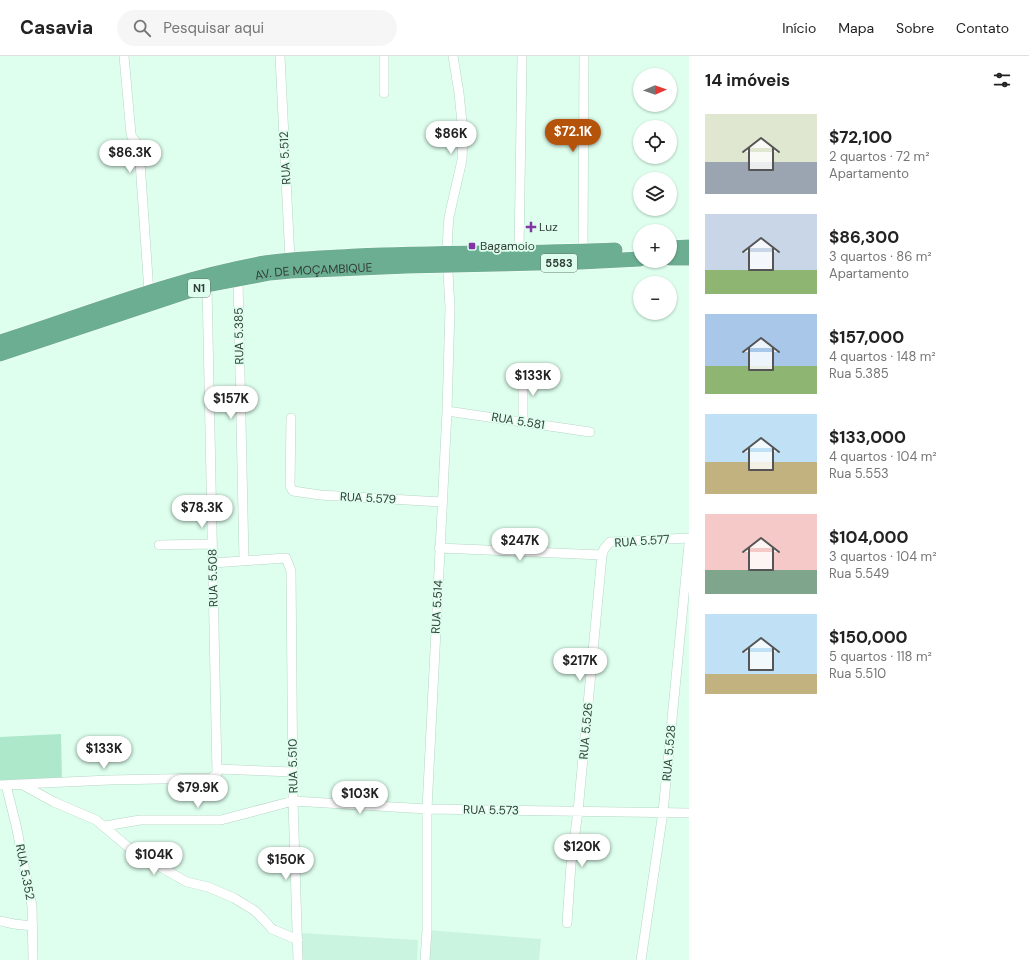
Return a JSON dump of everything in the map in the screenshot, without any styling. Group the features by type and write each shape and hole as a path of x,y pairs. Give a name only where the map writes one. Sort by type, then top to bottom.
{"highway":[{"path":"677,248 689,247"},
{"name":"AV. DE MOÇAMBIQUE","path":"447,260 519,252 633,249"},
{"name":"AV. DE MOÇAMBIQUE","path":"0,342 201,277 266,263 290,260 406,258 581,262 633,259"},
{"name":"AV. DE MOÇAMBIQUE","path":"0,354 207,285 270,273 406,258"},
{"path":"677,258 689,258"}],"street":[{"path":"124,56 131,134 132,138 140,147 149,293"},
{"name":"RUA 5.512","path":"280,56 290,260"},
{"path":"384,56 384,93"},
{"name":"RUA 5.514","path":"425,960 427,930 427,809 447,411 450,308 447,260 449,217 462,160 463,133 453,56"},
{"path":"519,252 522,56"},
{"path":"583,251 584,56"},
{"name":"RUA 5.385","path":"238,280 244,560"},
{"name":"RUA 5.508","path":"207,285 217,772"},
{"path":"523,373 523,422"},
{"name":"RUA 5.581","path":"447,411 590,432"},
{"name":"RUA 5.579","path":"291,418 290,486 293,491 320,495 442,502"},
{"name":"RUA 5.577","path":"602,555 604,549 610,542 689,538"},
{"path":"159,545 212,544"},
{"name":"RUA 5.528","path":"641,960 663,812 689,544"},
{"path":"439,548 602,555"},
{"name":"RUA 5.526","path":"567,923 571,864 578,811 602,555"},
{"name":"RUA 5.510","path":"244,560 286,558 291,571 293,801 298,960"},
{"path":"213,563 244,560"},
{"path":"3,785 109,780 211,778 217,772 293,772"},
{"name":"RUA 5.352","path":"3,785 23,858 25,876 32,906 33,960"},
{"path":"23,785 54,802 89,816 106,826 124,844 143,857 187,882 208,887 234,898 259,915 272,929 298,940"},
{"name":"RUA 5.573","path":"106,826 140,820 221,820 293,801 427,809 689,813"},
{"path":"0,921 33,926"}],"shaded area":[{"path":"61,734 62,781 0,782 0,737"},
{"path":"427,930 541,939 539,960 426,960"},
{"path":"301,933 418,940 417,960 301,960"}],"place":[{"name":"Luz","path":"531,227"},
{"name":"Bagamoio","path":"472,246"}]}
